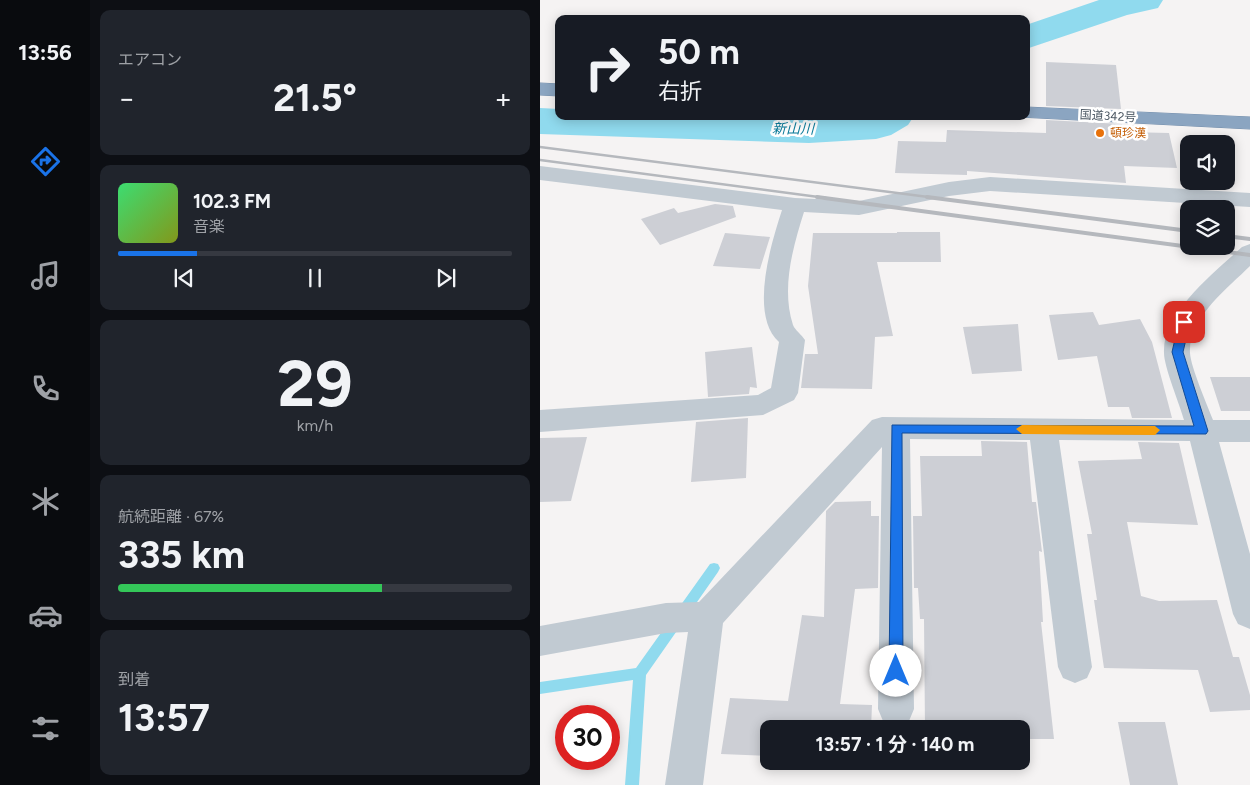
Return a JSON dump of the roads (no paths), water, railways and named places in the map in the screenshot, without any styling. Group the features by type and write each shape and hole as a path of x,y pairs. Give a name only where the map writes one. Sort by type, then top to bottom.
{"highway":[{"path":"540,89 555,90"},
{"name":"国道342号","path":"1030,112 1250,123"}],"street":[{"path":"540,173 795,205 859,208 949,189 990,184 1250,200"},
{"path":"540,421 763,406 784,393 792,340 781,330 776,293 780,251 795,205"},
{"path":"1250,252 1200,300 1184,322 1177,352 1202,431 1250,614"},
{"path":"684,785 707,617 882,428 1250,431"},
{"path":"896,428 896,709"},
{"path":"1043,430 1074,667"},
{"path":"540,641 666,618 707,617"}],"waterway":[{"name":"新山川","path":"1030,37 1117,6 1145,0"},
{"name":"新山川","path":"540,121 809,130 876,126 886,120"},
{"path":"640,673 714,568"},
{"path":"540,688 640,673"},
{"path":"632,785 640,673"}],"railway":[{"path":"540,147 936,198"},
{"path":"540,160 826,198"},
{"path":"817,197 1250,255"},
{"path":"927,197 1180,230"},
{"path":"1235,237 1250,239"}],"place":[{"name":"頓珍漢","path":"1100,133"}]}
